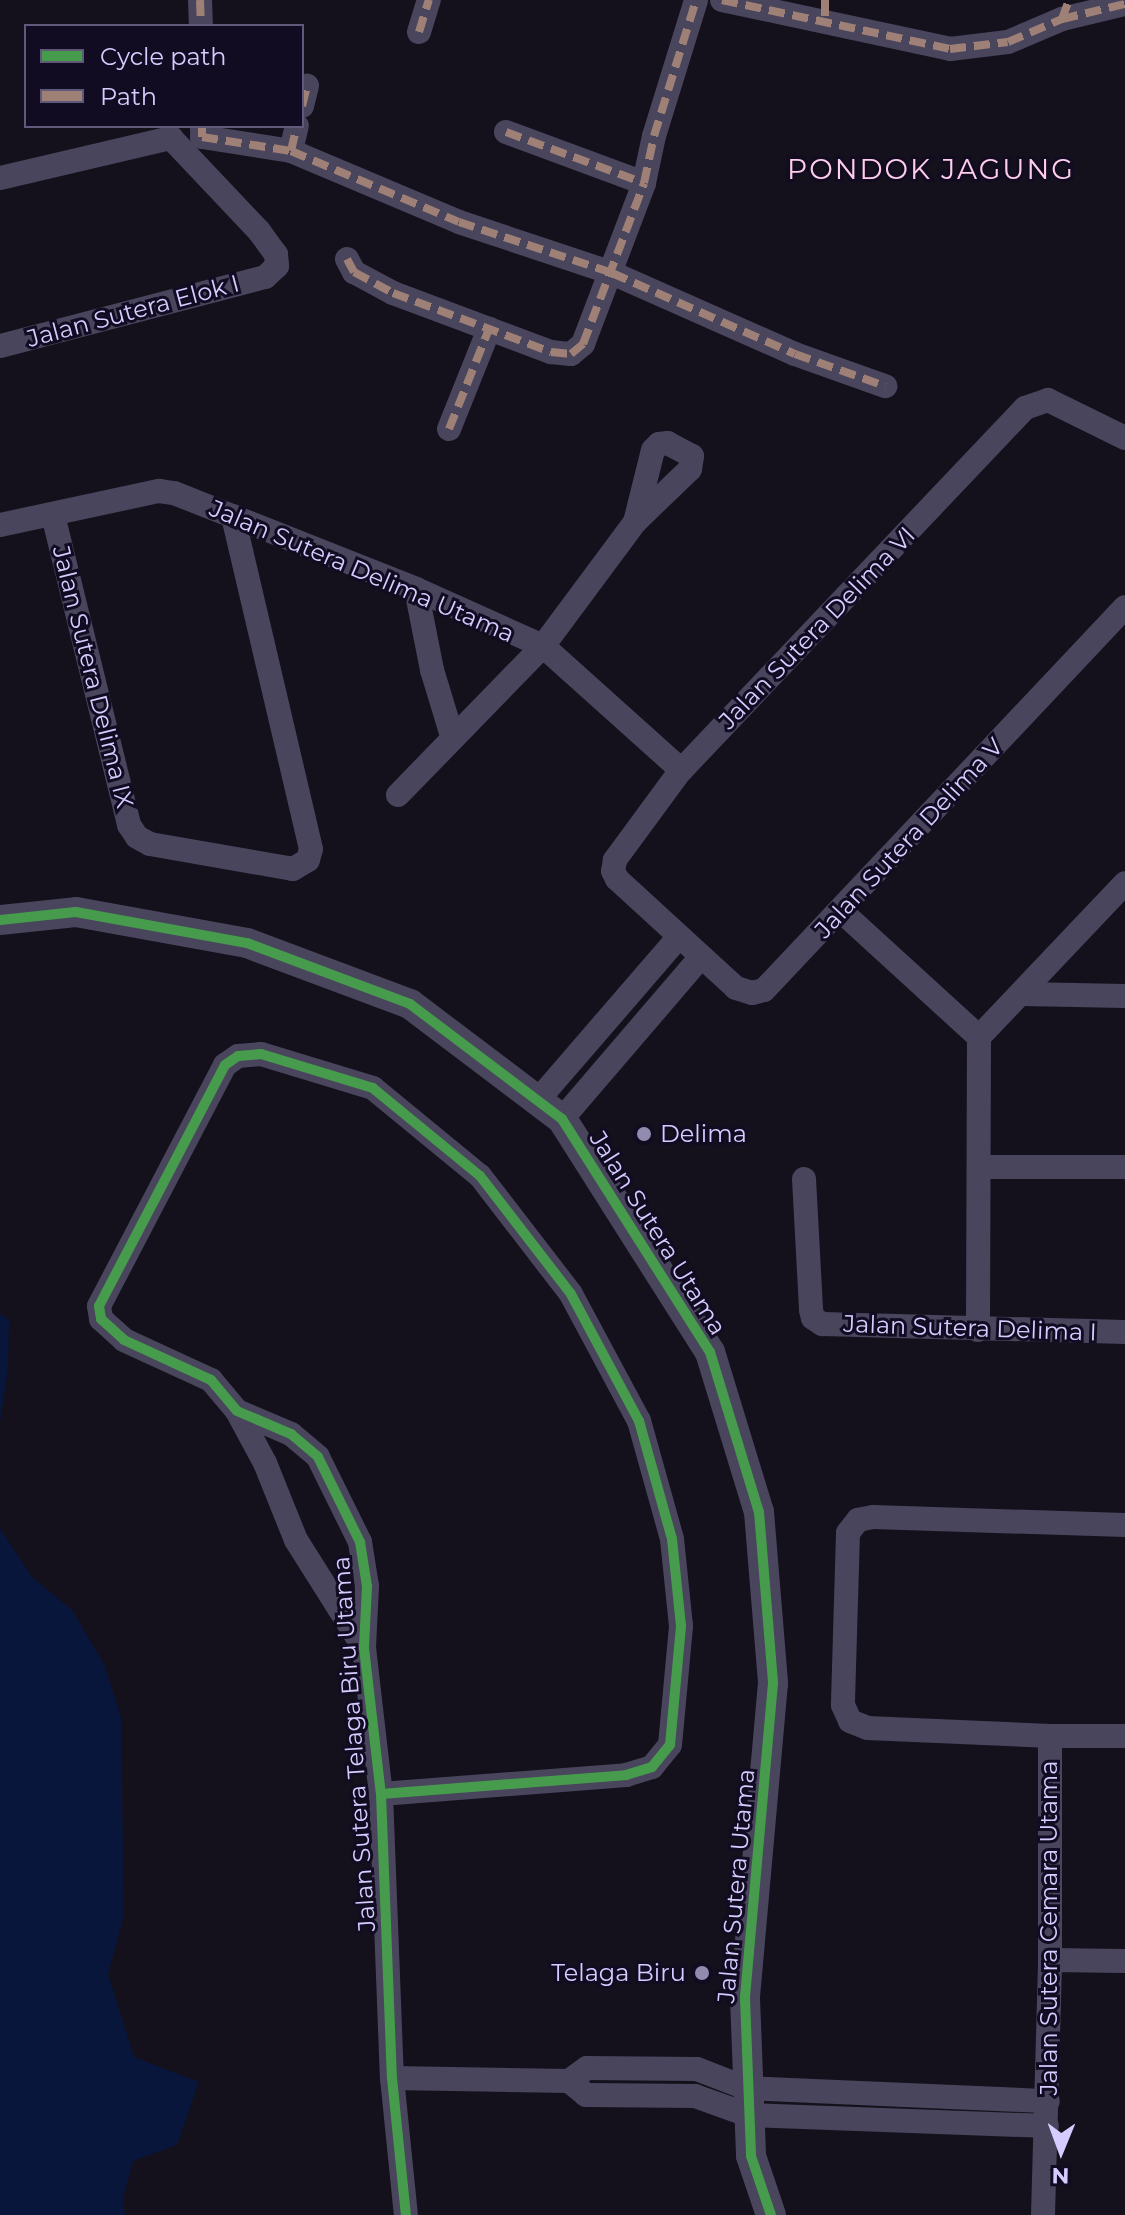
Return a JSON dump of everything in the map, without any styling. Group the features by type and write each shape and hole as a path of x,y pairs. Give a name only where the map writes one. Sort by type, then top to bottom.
{"street":[{"path":"200,0 201,24"},
{"path":"419,32 429,0"},
{"path":"347,259 354,272 393,293 551,352 571,354 583,344 644,183 654,136 696,0"},
{"path":"722,0 825,10 950,49 1008,42 1065,10 1125,4"},
{"path":"202,128 202,137 291,151 459,222 612,273 795,354 885,386"},
{"path":"291,151 297,128"},
{"path":"506,132 644,183"},
{"name":"Jalan Sutera Elok I","path":"0,178 171,138 259,231 276,254 277,266 265,277 0,346"},
{"path":"449,429 489,329"},
{"name":"Jalan Sutera Delima VI","path":"678,938 617,879 613,871 615,860 681,770 1025,408 1048,400 1125,438"},
{"name":"Jalan Sutera Delima Utama","path":"0,525 159,491 174,493 416,589 543,646 681,770"},
{"name":"Jalan Sutera Delima IX","path":"53,515 129,825 137,837 150,844 293,869 308,860 311,849 233,516"},
{"path":"398,795 452,736 543,646 635,522"},
{"path":"416,589 432,670 452,736"},
{"name":"Jalan Sutera Delima V","path":"678,938 736,988 752,993 764,990 1125,607"},
{"path":"978,1330 979,1037 1125,883"},
{"path":"841,911 979,1037"},
{"name":"Jalan Sutera Utama","path":"0,920 76,912 247,943 410,1004 562,1119 710,1352 759,1512 773,1683 745,1998 751,2156 771,2215"},
{"path":"538,1100 678,938"},
{"path":"562,1119 700,958"},
{"path":"1022,994 1125,996"},
{"name":"Jalan Sutera Telaga Biru Utama","path":"364,1648 296,1540 265,1463 237,1411 211,1380 124,1340 101,1319 99,1306 225,1065 238,1056 261,1054 373,1088 480,1176 571,1294 639,1421 672,1539 681,1626 670,1745 652,1767 626,1775 381,1794"},
{"path":"979,1167 1125,1167"},
{"name":"Jalan Sutera Delima I","path":"804,1179 813,1318 822,1324 1125,1332"},
{"name":"Jalan Sutera Telaga Biru Utama","path":"237,1411 291,1434 318,1457 360,1542 367,1586 364,1648 381,1794 392,2078 406,2215"},
{"path":"1125,1525 873,1517 858,1520 848,1533 843,1705 850,1721 867,1728 1125,1736"},
{"name":"Jalan Sutera Cemara Utama","path":"1043,2215 1048,2101 1050,1736"},
{"path":"1050,1960 1125,1961"},
{"path":"392,2078 569,2081 587,2068 697,2069 747,2102 1048,2101"},
{"path":"569,2081 586,2095 695,2096 1047,2126"}],"water":[{"path":"0,1314 9,1320 8,1369 0,1422"},
{"path":"0,1528 31,1576 72,1610 104,1664 121,1717 124,1915 108,1974 134,2057 199,2082 177,2145 133,2161 123,2199 125,2215 0,2215"}],"marked path":[{"path":"200,0 201,24"},
{"path":"419,32 429,0"},
{"path":"347,259 354,272 393,293 551,352 571,354 583,344 644,183 654,136 696,0"},
{"path":"722,0 950,49 1008,42 1062,19 1125,4"},
{"path":"825,0 825,20"},
{"path":"1062,19 1069,0"},
{"path":"304,98 307,86"},
{"path":"202,128 202,137 291,151 459,222 612,273 795,354 885,386"},
{"path":"291,151 297,128"},
{"path":"506,132 644,183"},
{"path":"449,429 489,329"}],"cycle path":[{"path":"0,920 76,912 247,943 410,1004 562,1119 710,1352 759,1512 773,1683 745,1998 751,2156 771,2215"},
{"path":"381,1794 626,1775 652,1767 670,1745 681,1626 672,1539 639,1421 571,1294 480,1176 373,1088 261,1054 238,1056 225,1065 99,1306 101,1319 124,1340 211,1380 237,1411 291,1434 318,1457 360,1542 367,1586 364,1648 381,1794 392,2078 406,2215"}],"place":[{"name":"Delima","path":"644,1134"},
{"name":"Telaga Biru","path":"702,1973"}],"district":[{"name":"PONDOK JAGUNG","path":"931,169"}]}
